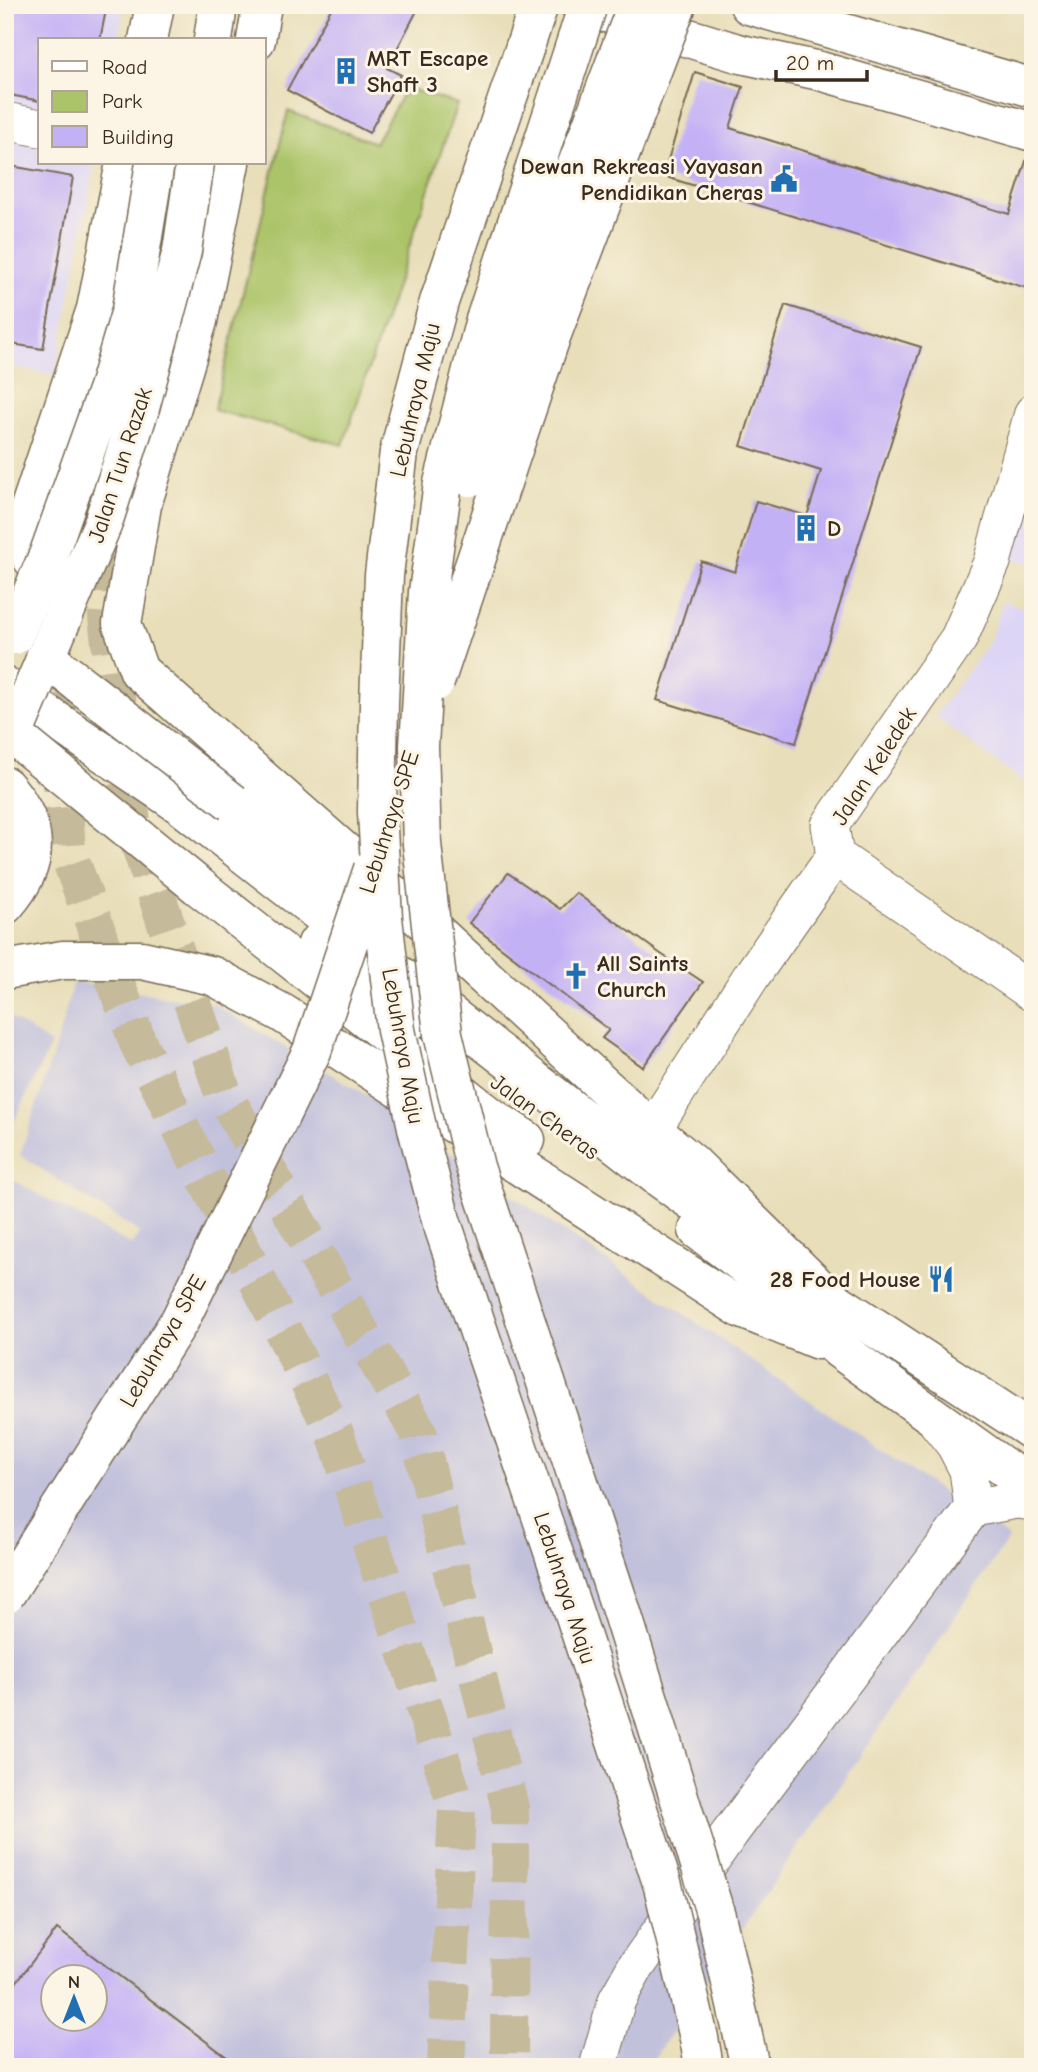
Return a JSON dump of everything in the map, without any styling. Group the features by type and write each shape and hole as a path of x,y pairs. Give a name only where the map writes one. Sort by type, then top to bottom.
{"main road":[{"path":"148,38 155,5"},
{"path":"176,38 181,5"},
{"path":"213,38 218,5"},
{"name":"Lebuhraya Maju","path":"539,5 439,302 399,452 384,575 379,703 377,812 383,918 396,1030 441,1220 663,1886 704,2067"},
{"path":"580,5 741,54 820,71 1033,132"},
{"name":"Lebuhraya Maju","path":"588,5 484,323 443,483 428,592 419,746 422,844 443,1034 475,1167 621,1609 712,1903 750,2067"},
{"name":"Lebuhraya SPE","path":"5,1546 157,1319 296,1041 517,324 637,5"},
{"name":"Lebuhraya SPE","path":"5,1595 180,1320 312,1051 552,334 677,5"},
{"path":"741,54 752,6 1033,88"},
{"path":"125,164 96,309 27,516 25,542 36,565 61,580 83,579 102,573 121,551 142,505"},
{"name":"Jalan Tun Razak","path":"8,640 49,553 108,388 131,310 155,164"},
{"name":"Jalan Tun Razak","path":"8,739 103,523 141,408 182,251 195,164"},
{"path":"230,164 198,321 142,505 122,624 139,671 438,934 652,1130 693,1164 831,1300"},
{"path":"5,504 42,474"},
{"path":"8,640 46,657 233,803 465,1003 671,1163 831,1300"},
{"name":"Jalan Cheras","path":"5,686 182,806 661,1179 831,1300 1033,1431"},
{"name":"Jalan Cheras","path":"70,730 165,815 356,977 771,1284 839,1349 1033,1488"},
{"path":"8,739 494,1119 839,1349"},
{"path":"5,786 25,811 33,840 30,867 16,893 5,905"},
{"path":"5,970 63,960 142,960 213,976 282,1013 741,1309 839,1349"}],"street":[{"path":"5,121 38,128"},
{"name":"Jalan Keledek","path":"652,1130 752,975 835,856 830,825 959,638 992,562 1033,413"},
{"path":"835,856 1033,993"},
{"path":"932,1416 956,1445 968,1469 973,1508"},
{"path":"598,2067 617,2000 635,1968 730,1833 973,1508 1016,1500 1033,1502"}],"shaded area":[{"path":"5,5 124,5 118,38 38,38 38,164 95,164 55,375 5,365"},
{"path":"1033,472 1033,565 1004,555"},
{"path":"1003,602 1033,611 1033,789 935,716 990,641"},
{"path":"73,982 213,1004 363,1093 1009,1538 648,2067 5,2067 5,1176 132,1245 140,1233 20,1155 59,1036"},
{"path":"5,1014 51,1044 5,1141"}],"green space":[{"path":"406,88 457,104 343,445 214,410 288,111 375,143"}],"building":[{"path":"5,5 107,5 100,38 38,38 38,101 5,94"},
{"name":"MRT Escape Shaft 3","path":"333,5 420,5 387,68 401,75 369,133 287,90"},
{"name":"Dewan Rekreasi Yayasan Pendidikan Cheras","path":"695,72 743,87 730,128 1009,214 1027,158 1033,158 1033,290 663,176"},
{"path":"5,165 73,177 43,349 5,343"},
{"name":"D","path":"785,305 921,347 796,743 657,700 701,561 735,572 756,501 807,516 821,471 741,446"},
{"name":"All Saints Church","path":"508,873 560,909 576,893 703,982 643,1067 602,1038 609,1030 469,923"},
{"path":"57,1929 103,1964 38,1964 38,2034 108,2034 108,1967 240,2067 5,2067 5,1997"}],"tunnel":[{"path":"163,223 175,164"},
{"path":"115,499 107,617 132,822 223,1093 418,1432 510,1808 509,2067"},
{"path":"51,637 67,850 138,1043 336,1436 457,1808 446,2067"}],"place":[{"name":"MRT Escape Shaft 3","path":"346,71"},
{"name":"Dewan Rekreasi Yayasan Pendidikan Cheras","path":"784,179"},
{"name":"D","path":"806,528"},
{"name":"All Saints Church","path":"576,976"},
{"name":"28 Food House","path":"941,1279"}]}
